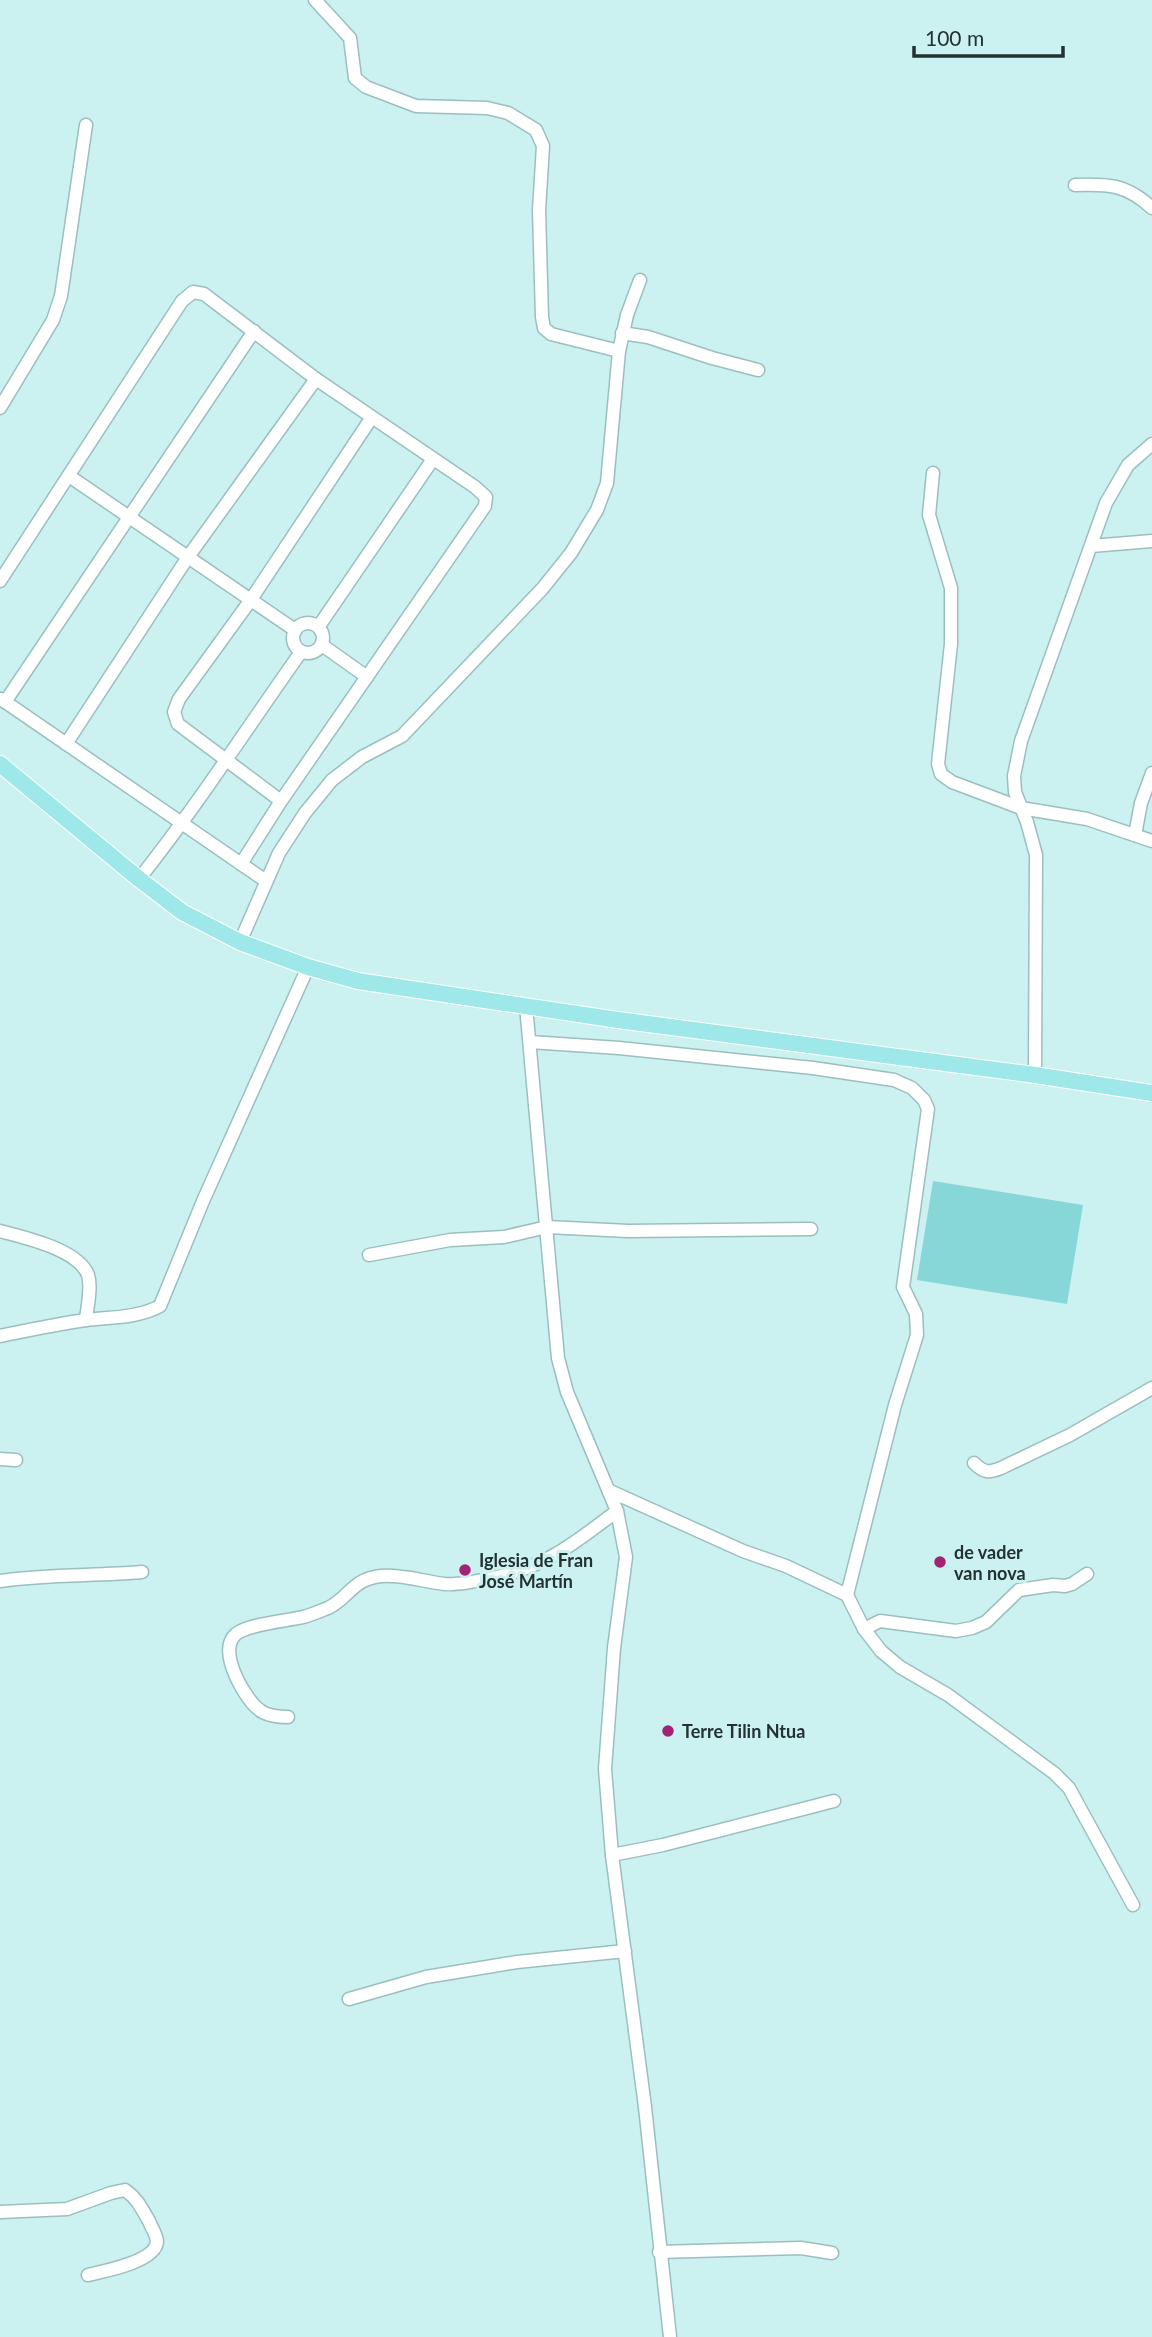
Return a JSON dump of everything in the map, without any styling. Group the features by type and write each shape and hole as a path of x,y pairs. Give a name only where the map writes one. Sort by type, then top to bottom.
{"main road":[{"path":"0,764 182,912 240,942 308,968 358,981 526,1006 1152,1093"}],"street":[{"path":"315,0 349,38 355,78 366,87 416,106 487,108 508,113 536,130 543,146 539,210 541,317 544,328 551,334 619,351"},
{"path":"0,408 52,320 61,296 86,125"},
{"path":"1075,185 1115,185 1139,196 1152,208"},
{"path":"240,942 279,853 332,780 362,757 402,736 542,590 571,553 597,510 607,483 622,333 639,280"},
{"path":"0,581 182,300 193,292 204,294 316,379 482,492 486,497 485,506 281,801 241,864"},
{"path":"254,331 2,700 266,881"},
{"path":"622,333 648,337 758,370"},
{"path":"66,744 188,557 316,379"},
{"path":"281,801 178,724 174,712 179,699 250,600 373,418"},
{"path":"1035,1075 1035,855 1027,822 1015,792 1014,776 1021,741 1106,503 1128,465 1152,444"},
{"path":"319,626 433,458"},
{"path":"933,474 929,515 951,588 950,656 938,764 941,774 952,782 1021,808 1087,819 1152,841"},
{"path":"69,476 295,630"},
{"path":"1091,546 1152,541"},
{"path":"306,622 319,626 324,635 322,645 315,652 302,652 294,645 295,630 306,622"},
{"path":"322,645 368,677"},
{"path":"139,879 182,824 225,758 302,652"},
{"path":"1135,835 1141,803 1152,773"},
{"path":"0,1336 136,1314 160,1306 203,1201 308,968"},
{"path":"526,1006 558,1358 567,1392 617,1511 626,1557 614,1647 605,1769 612,1854 645,2107 670,2337"},
{"path":"530,1042 619,1048 827,1070 894,1080 912,1088 925,1100 928,1109 903,1287 916,1314 917,1335 895,1405 847,1595"},
{"path":"369,1255 450,1240 504,1237 547,1227 628,1231 811,1229"},
{"path":"0,1231 47,1245 82,1265 89,1278 86,1320"},
{"path":"974,1463 981,1470 989,1472 1001,1468 1070,1435 1152,1388"},
{"path":"0,1459 16,1460"},
{"path":"610,1491 847,1595 864,1629 881,1651 900,1667 948,1695 1054,1773 1069,1788 1133,1905"},
{"path":"288,1717 271,1717 257,1709 246,1696 238,1683 231,1661 230,1646 234,1635 244,1630 306,1616 332,1606 356,1584 383,1576 448,1584 492,1578 541,1564 617,1511"},
{"path":"0,1581 142,1572"},
{"path":"864,1629 880,1622 957,1631 972,1628 986,1622 1019,1590 1065,1586 1087,1574"},
{"path":"612,1854 663,1846 834,1801"},
{"path":"349,1999 426,1977 517,1962 625,1951"},
{"path":"0,2212 67,2209 125,2190 133,2195 155,2234 157,2242 154,2250 147,2256 123,2266 88,2275"},
{"path":"659,2252 800,2248 832,2253"}],"shaded area":[{"path":"933,1181 1083,1205 1067,1304 917,1280"}],"place":[{"name":"de vader van nova","path":"940,1562"},
{"name":"Iglesia de Fran José Martín","path":"465,1570"},
{"name":"Terre Tilin Ntua","path":"668,1731"}]}
